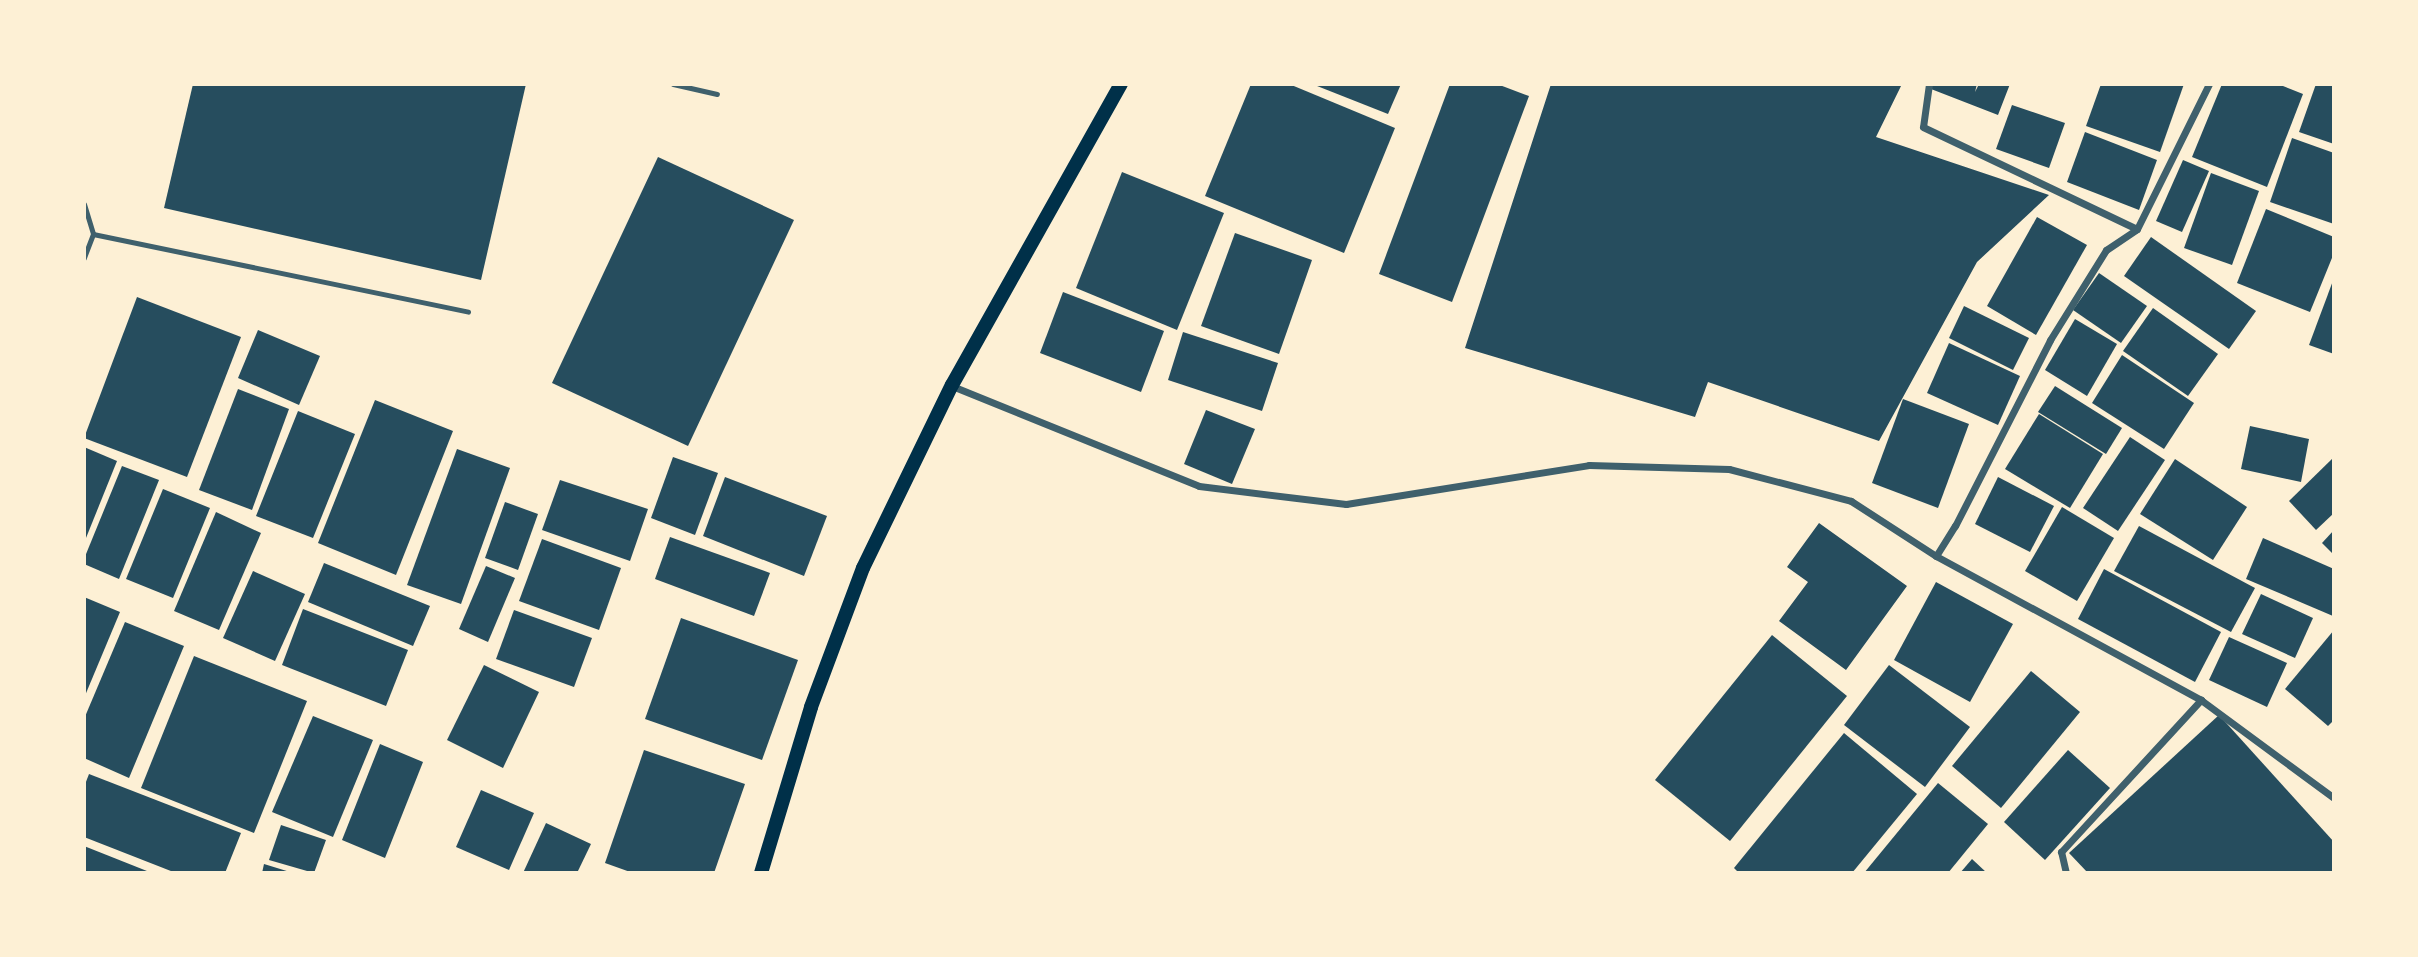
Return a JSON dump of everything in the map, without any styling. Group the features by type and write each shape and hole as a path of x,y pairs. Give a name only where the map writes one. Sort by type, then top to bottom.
{"main road":[{"path":"761,873 811,706 863,568 952,385 1121,84"}],"street":[{"path":"1928,84 1923,127 2137,229"},
{"path":"1936,556 1955,526 2050,340 2106,250 2137,229 2209,84"},
{"path":"952,385 1199,486 1346,504 1590,466 1729,469 1851,501 1936,556 2201,700 2334,798"},
{"path":"2066,873 2062,852 2201,700"}],"lane":[{"path":"673,84 717,93"},
{"path":"84,204 93,234 84,258"},
{"path":"93,234 467,312"}],"building":[{"path":"193,84 526,84 481,280 164,208"},
{"path":"1251,84 1289,84 1395,128 1344,253 1205,196"},
{"path":"1312,84 1401,84 1388,114"},
{"path":"1450,84 1497,84 1529,96 1452,302 1379,274"},
{"path":"1551,84 1902,84 1876,137 2049,195 1977,262 1879,441 1708,382 1695,417 1465,348"},
{"path":"1932,84 1977,84 1975,92 1979,84 2010,84 1998,115 1931,89"},
{"path":"2101,84 2184,84 2160,152 2086,126"},
{"path":"2222,84 2278,84 2303,94 2267,187 2192,157"},
{"path":"2316,84 2334,84 2334,144 2299,132"},
{"path":"2012,105 2065,123 2049,168 1996,149"},
{"path":"2085,132 2157,160 2139,210 2067,182"},
{"path":"2292,138 2334,153 2334,224 2270,202"},
{"path":"658,157 794,220 688,446 552,383"},
{"path":"2183,160 2209,171 2182,232 2156,221"},
{"path":"1122,172 1224,213 1177,330 1076,288"},
{"path":"2211,173 2259,191 2232,265 2184,248"},
{"path":"2266,209 2334,237 2334,253 2310,312 2237,283"},
{"path":"2037,217 2087,245 2036,335 1987,306"},
{"path":"1235,233 1312,260 1279,354 1201,326"},
{"path":"2151,237 2256,311 2229,349 2124,276"},
{"path":"2099,273 2147,306 2121,343 2073,310"},
{"path":"2334,278 2334,354 2309,345"},
{"path":"1063,292 1164,331 1141,392 1040,353"},
{"path":"137,297 241,337 187,477 84,438"},
{"path":"1964,306 2029,338 2013,370 1949,338"},
{"path":"2153,308 2218,354 2188,396 2123,351"},
{"path":"2075,319 2117,344 2087,396 2045,370"},
{"path":"258,330 320,356 299,405 238,378"},
{"path":"1183,332 1278,363 1262,411 1168,380"},
{"path":"1949,343 2020,376 1998,425 1927,393"},
{"path":"2122,355 2194,403 2164,449 2092,403"},
{"path":"2055,386 2122,428 2106,454 2038,412"},
{"path":"238,389 289,409 252,510 199,490"},
{"path":"1903,399 1969,424 1938,508 1872,483"},
{"path":"375,400 453,431 396,575 318,543"},
{"path":"1206,410 1255,429 1232,484 1184,464"},
{"path":"298,411 355,434 313,538 256,516"},
{"path":"2039,414 2103,454 2070,508 2005,469"},
{"path":"2250,426 2309,439 2301,482 2241,469"},
{"path":"2130,437 2165,460 2118,531 2083,508"},
{"path":"84,447 117,461 84,543"},
{"path":"457,449 510,468 461,604 407,585"},
{"path":"673,457 718,473 695,535 651,518"},
{"path":"2334,457 2334,513 2316,530 2289,501"},
{"path":"2175,459 2247,507 2213,560 2140,514"},
{"path":"122,466 159,480 119,579 84,564 84,559"},
{"path":"725,477 827,516 804,576 703,536"},
{"path":"1998,477 2054,506 2030,552 1975,524"},
{"path":"560,480 648,509 630,561 542,530"},
{"path":"163,489 210,508 173,598 126,579"},
{"path":"505,502 538,514 518,570 485,558"},
{"path":"2062,507 2114,538 2077,601 2025,571"},
{"path":"216,512 261,533 219,630 174,611"},
{"path":"1819,523 1907,586 1846,670 1779,621 1808,582 1787,567"},
{"path":"2139,526 2255,588 2231,632 2114,571"},
{"path":"2334,530 2334,555 2322,543"},
{"path":"670,537 770,573 754,616 655,579"},
{"path":"2263,538 2334,569 2333,616 2246,579"},
{"path":"542,539 621,568 599,630 519,601"},
{"path":"324,563 430,606 413,646 308,602"},
{"path":"486,566 515,578 488,642 459,629"},
{"path":"2104,569 2221,632 2195,682 2078,619"},
{"path":"253,571 305,594 275,661 223,638"},
{"path":"1936,582 2013,624 1970,702 1894,660"},
{"path":"2261,594 2313,618 2295,658 2242,634"},
{"path":"84,597 120,612 84,698"},
{"path":"303,609 408,650 386,706 282,665"},
{"path":"514,610 592,638 574,687 496,659"},
{"path":"681,618 798,660 762,760 645,719"},
{"path":"125,622 184,646 129,778 84,758 84,719"},
{"path":"2334,630 2334,720 2328,726 2285,689"},
{"path":"1772,635 1847,696 1730,841 1655,780"},
{"path":"2229,637 2287,663 2267,707 2209,680"},
{"path":"194,656 307,701 254,833 141,788"},
{"path":"484,665 539,692 503,768 447,740"},
{"path":"1889,665 1970,727 1925,787 1844,725"},
{"path":"2031,671 2080,712 2001,808 1952,766"},
{"path":"2219,715 2334,842 2334,873 2088,873 2069,853"},
{"path":"313,716 373,740 333,837 272,812"},
{"path":"1844,733 1917,794 1852,873 1739,873 1734,868"},
{"path":"380,744 423,762 385,858 342,840"},
{"path":"644,750 745,784 714,873 633,873 605,863"},
{"path":"2068,750 2110,788 2045,860 2004,822"},
{"path":"89,774 241,833 225,873 176,873 84,837 84,787"},
{"path":"1938,783 1988,824 1948,873 1864,873"},
{"path":"481,790 534,813 509,870 456,847"},
{"path":"546,823 591,844 577,873 523,873"},
{"path":"281,825 326,840 314,873 269,860"},
{"path":"84,846 152,873 84,873"},
{"path":"1972,859 1987,873 1960,873"},
{"path":"264,864 290,872 290,873 262,873"}]}
